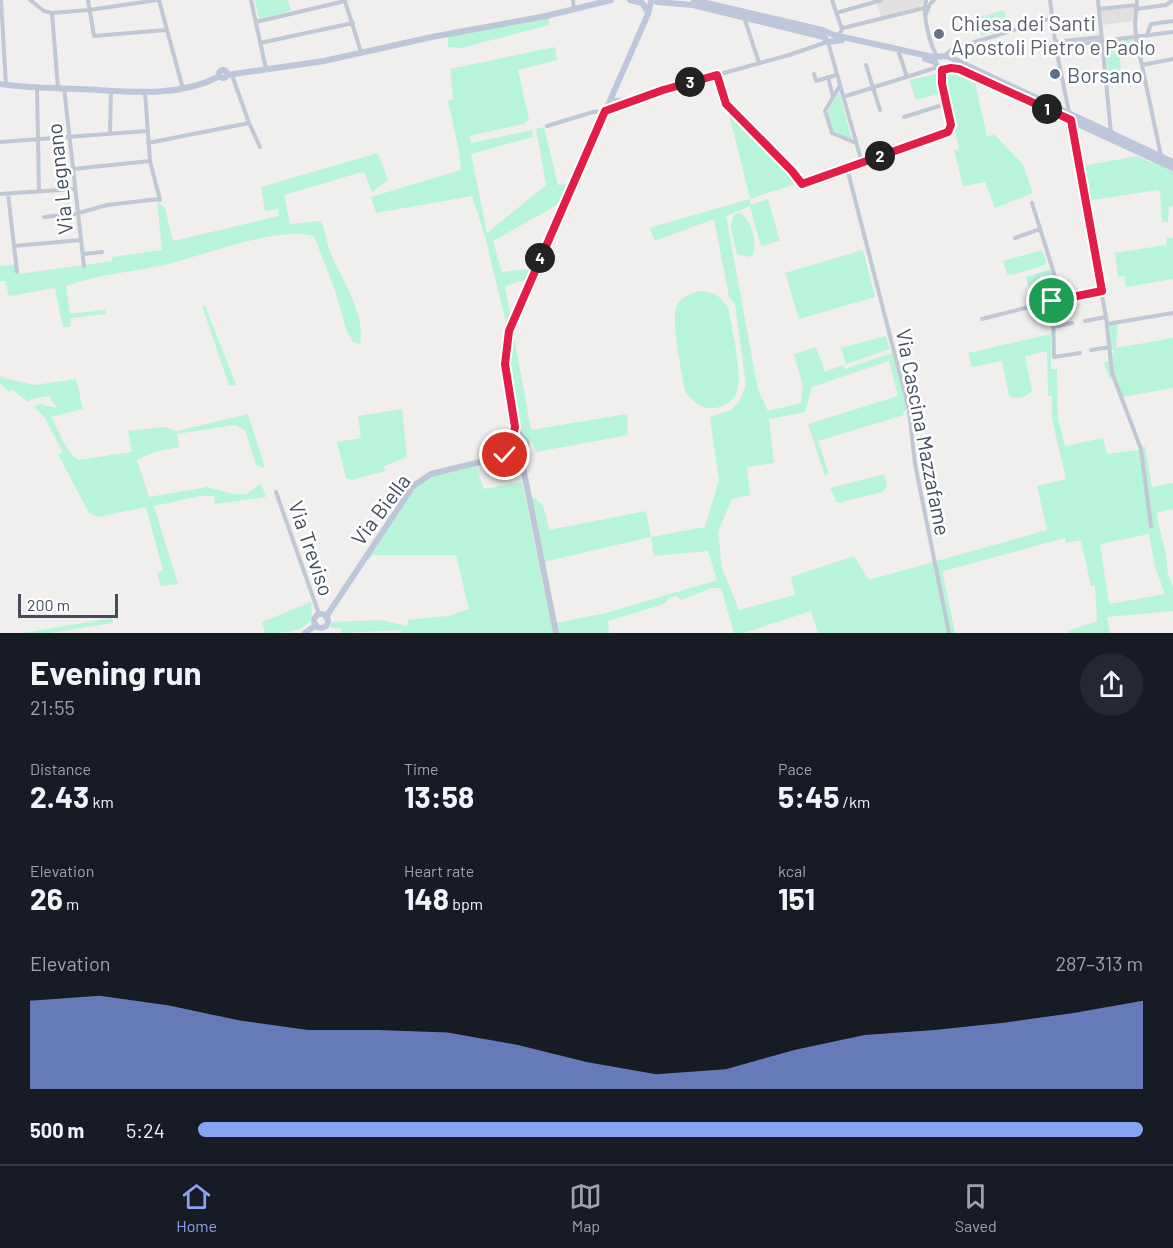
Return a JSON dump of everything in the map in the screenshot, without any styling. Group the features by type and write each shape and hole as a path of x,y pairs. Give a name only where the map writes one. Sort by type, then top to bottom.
{"street":[{"path":"1,0 3,84 145,92 183,89 227,75 324,61 432,37 531,20 611,0"},
{"path":"30,0 44,11 52,13 158,0 183,89"},
{"path":"88,0 94,36 166,30"},
{"path":"251,0 266,69"},
{"path":"573,0 574,9"},
{"path":"630,0 643,4 648,13"},
{"path":"694,0 706,1 828,39 942,62 1111,133 1173,162"},
{"path":"832,0 842,29"},
{"path":"836,13 882,0"},
{"path":"1050,0 1055,45 1102,291 1113,374 1141,449 1151,526"},
{"path":"1098,0 1111,133"},
{"path":"1099,9 1137,3 1144,8 1166,5 1173,0"},
{"path":"256,22 345,1 362,53"},
{"path":"555,633 523,467 517,453 511,448 515,427 505,364 509,331 653,1 688,4 744,16 828,39 942,62"},
{"path":"547,126 593,112 605,111 759,63 828,39 842,29 924,8 929,1"},
{"path":"925,17 929,1"},
{"path":"1137,3 1144,8"},
{"path":"1137,3 1136,37 1161,156"},
{"path":"924,8 933,50 950,68 959,69 1070,117 1173,168"},
{"name":"Via Legnano","path":"52,13 61,88 70,137 84,266"},
{"path":"744,16 759,63"},
{"path":"843,97 907,77 942,62 953,49 1052,18"},
{"path":"1147,35 1150,24 1173,21"},
{"path":"260,43 353,23"},
{"path":"1055,45 1173,32"},
{"path":"828,39 836,75 862,163"},
{"path":"899,53 907,77"},
{"path":"1142,64 1173,59"},
{"path":"717,75 726,104 802,184 947,132 951,125 942,84 942,62"},
{"path":"866,64 880,110"},
{"path":"814,74 816,81 836,75"},
{"path":"227,75 260,147"},
{"path":"828,77 833,97"},
{"path":"38,87 39,191"},
{"path":"840,87 825,111 831,132 856,144"},
{"path":"615,89 621,100"},
{"path":"110,134 111,90"},
{"path":"44,217 78,213 107,205 160,200 150,160 145,92"},
{"path":"610,99 629,102"},
{"path":"610,99 612,104 619,106"},
{"path":"904,117 946,104"},
{"path":"148,143 249,123"},
{"path":"0,142 147,131"},
{"path":"73,169 150,160"},
{"name":"Via Cascina Mazzafame","path":"848,168 909,410 913,454 949,633"},
{"path":"0,194 75,189"},
{"path":"8,194 17,272"},
{"path":"1032,203 1057,283 1058,293 1053,305 1054,357 1080,353"},
{"path":"1015,238 1040,229"},
{"path":"14,246 81,240"},
{"path":"83,254 102,252"},
{"path":"982,319 1055,300 1102,291"},
{"path":"1107,324 1173,313"},
{"path":"1085,321 1106,317"},
{"path":"1053,327 1072,323"},
{"path":"1091,350 1110,347"},
{"path":"515,427 527,444 523,467"},
{"path":"512,441 523,438"},
{"name":"Via Biella","path":"489,459 506,450 512,441"},
{"path":"517,453 525,450"},
{"name":"Via Biella","path":"323,615 413,486 431,474 517,453"},
{"name":"Via Treviso","path":"276,492 323,615"},
{"path":"323,615 327,622 326,625 322,627 315,625 314,618 323,615"},
{"path":"305,633 315,625"}],"shaded area":[{"path":"887,0 923,1 920,7 881,17 877,3"},
{"path":"1134,7 1133,21 1103,25 1101,11"}],"green space":[{"path":"255,0 288,0 291,11 259,19"},
{"path":"1004,10 1009,28 981,36 976,18"},
{"path":"548,18 550,25 461,48 448,47 448,36"},
{"path":"1134,39 1138,56 1120,58 1121,73 1108,75 1105,43"},
{"path":"555,47 557,60 518,70 529,120 524,124 469,136 471,143 532,130 533,137 471,154 487,233 546,185 536,129 544,127 558,185 566,184 559,204 493,241 502,272 530,269 525,280 505,286 531,430 627,414 628,435 536,452 533,443 522,436 507,327 485,236 472,196 376,213 371,197 461,170 448,101 453,99 450,69"},
{"path":"941,73 942,93 916,100 909,80"},
{"path":"953,73 975,83 987,136 995,135 1023,165 1033,193 995,208 985,182 963,186 954,150 959,149 944,82 945,75"},
{"path":"839,92 852,140 833,132 827,112"},
{"path":"728,110 793,176 795,184 750,199"},
{"path":"378,153 388,180 372,192 362,172 284,195 290,224 320,221 322,224 330,252 356,309 361,332 360,344 353,342 346,329 336,293 314,236 299,234 261,238 165,265 103,276 66,286 70,314 105,310 106,314 71,318 70,327 63,327 55,288 9,296 5,281 0,281 0,266 15,265 19,274 112,261 112,257 162,250 157,202 165,208 173,241 279,216 278,209 265,211 261,187"},
{"path":"1138,156 1152,163 1154,160 1173,169 1173,206 1169,207 1168,222 1162,222 1158,190 1092,200 1087,197 1082,166"},
{"path":"750,199 751,205 768,199 780,241 761,246 750,206 726,216 758,390 768,411 801,403 803,386 794,354 816,347 825,372 843,365 845,369 892,353 907,410 903,411 904,415 818,441 829,474 825,476 808,424 898,396 889,361 812,387 805,412 769,419 774,463 747,467 750,495 732,499 718,532 722,568 739,610 795,595 791,577 854,556 869,580 1047,530 1037,486 1066,479 1052,419 1052,396 1048,396 1047,351 1025,356 1032,391 1017,398 1009,396 1002,361 972,367 968,353 1051,334 1051,369 1057,369 1058,419 1065,446 1103,438 1107,454 1139,450 1145,446 1152,487 1173,483 1173,509 1156,513 1166,555 1168,575 1173,587 1173,611 1107,617 1110,633 1070,633 1068,631 1097,621 1095,586 1091,586 1081,540 1066,543 1065,538 944,571 955,633 818,633 811,611 744,633 734,633 721,588 711,588 682,600 676,596 669,598 664,604 608,621 609,633 558,633 556,623 606,613 717,580 708,551 654,556 651,537 705,527 719,480 710,417 731,410 739,402 746,385 735,304 729,297 714,219 655,241 649,228","holes":["1149,534 1155,567 1165,594 1109,604 1100,544"]},
{"path":"739,213 750,225 754,238 753,255 748,257 737,254 731,227 733,216"},
{"path":"1167,237 1173,238 1173,279 1126,287 1124,276 1118,277 1115,253 1166,245"},
{"path":"863,250 875,297 799,319 785,273"},
{"path":"1042,250 1046,260 1045,265 1011,275 1007,274 1003,261"},
{"path":"1051,270 1054,285 1030,292 1026,277"},
{"path":"701,291 718,296 727,306 738,363 739,383 736,394 729,402 716,408 707,408 698,404 685,391 677,347 675,312 677,305 684,297"},
{"path":"205,305 236,385 229,385 202,306"},
{"path":"1118,323 1116,348 1173,338 1173,388 1123,397 1116,379 1110,379 1103,362 1112,361 1112,353 1115,352 1111,350 1109,325"},
{"path":"886,336 890,349 846,364 841,348"},
{"path":"0,375 3,378 35,385 76,379 83,409 51,417 66,446 78,460 132,452 128,431 164,427 177,431 248,414 265,468 256,465 245,430 235,425 177,434 179,447 154,452 137,460 149,497 207,487 233,494 247,494 261,483 266,497 215,504 214,496 200,496 154,506 178,584 161,586 157,573 163,570 146,507 98,517 89,513 58,454 63,453 45,418 34,406 40,404 57,408 49,396 31,399 28,402 13,390 9,391 0,384"},
{"path":"402,409 407,457 384,466 385,471 352,480 346,478 337,442 361,438 358,416"},
{"path":"476,466 484,489 522,482 553,633 401,633 400,630 342,633 341,628 331,628 331,622 381,620 407,626 408,620 448,616 469,609 456,555 372,555 369,560 364,560 414,487 432,477"},
{"path":"884,474 887,486 883,492 837,503 830,488"},
{"path":"531,497 540,502 549,530 646,511 651,537 543,562"},
{"path":"311,602 312,619 308,624 297,630 265,633 262,622"},
{"path":"112,618 113,623 50,633 23,633"}],"place":[{"name":"Chiesa dei Santi Apostoli Pietro e Paolo","path":"939,34"},
{"name":"Borsano","path":"1055,74"}],"route":[{"path":"505,455 516,453 511,448 515,427 505,364 506,345 515,314 605,111 663,90 717,75 726,104 802,184 948,132 951,125 941,80 942,70 950,68 959,69 1071,120 1102,291 1052,301"}]}
